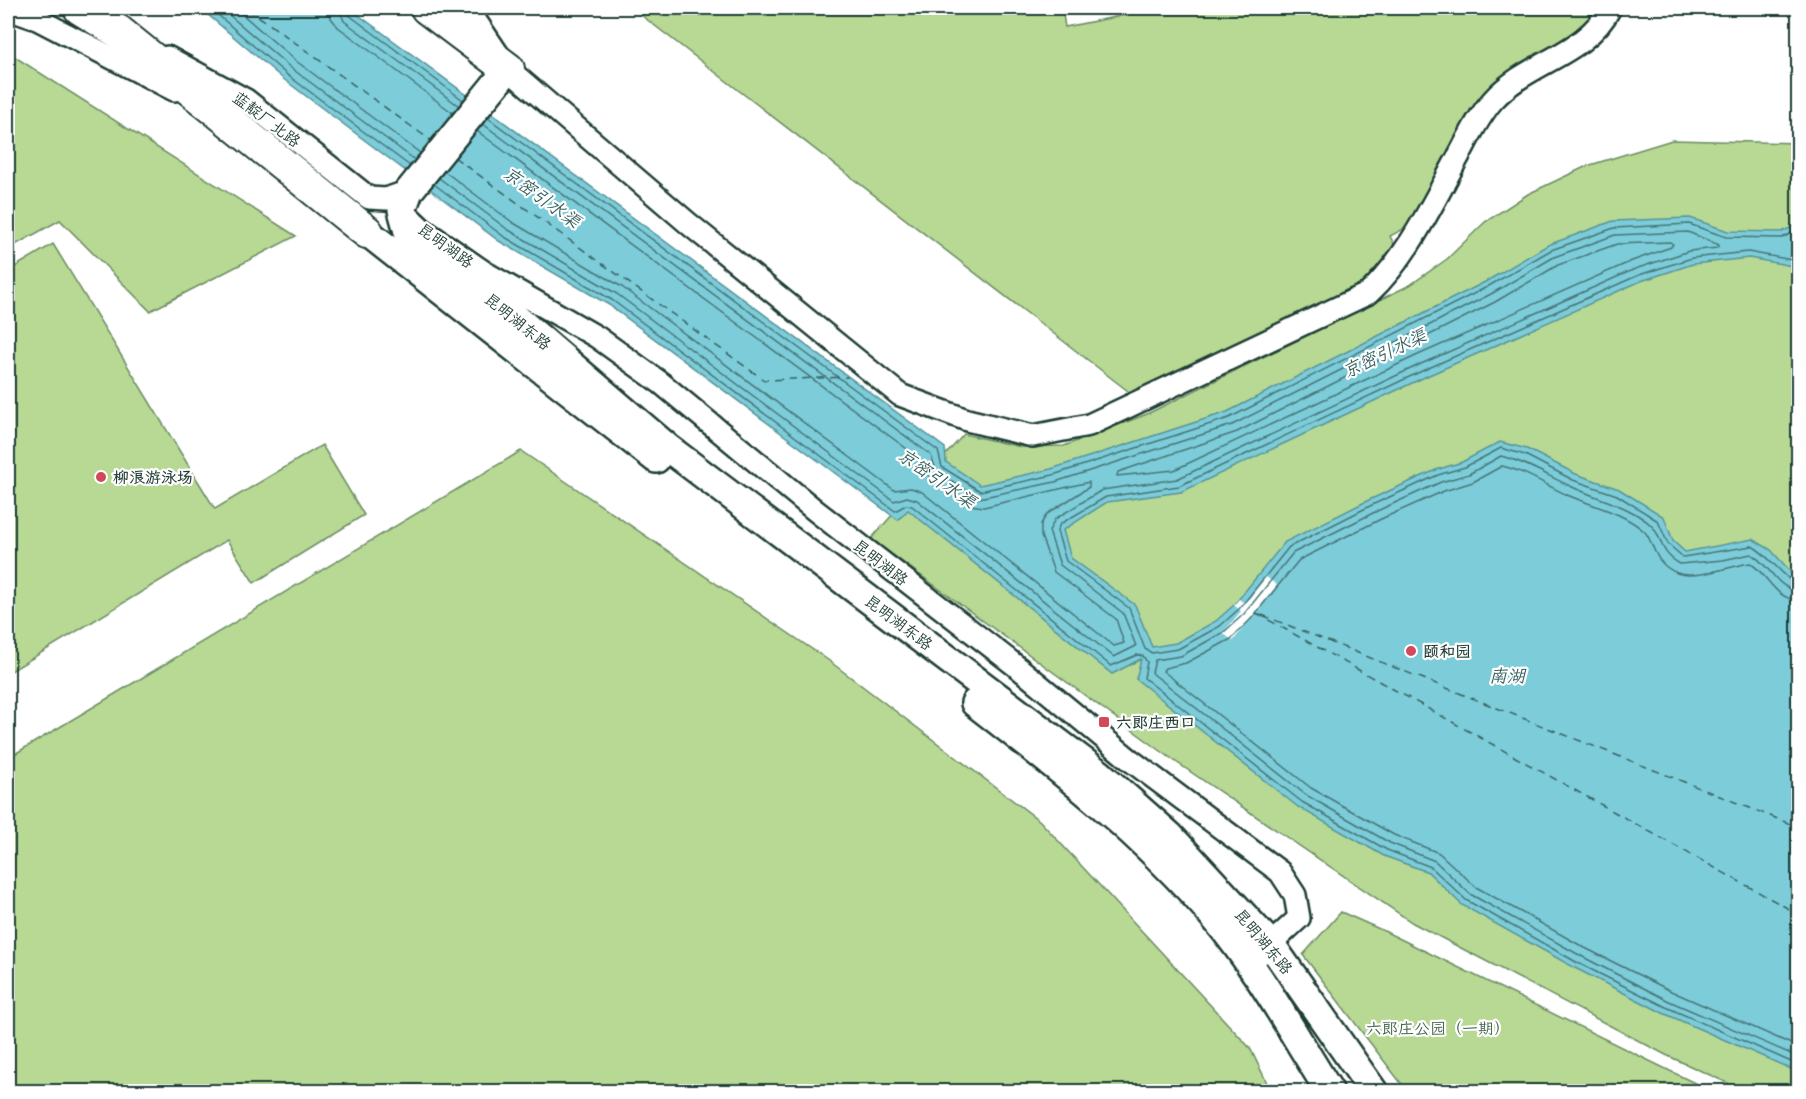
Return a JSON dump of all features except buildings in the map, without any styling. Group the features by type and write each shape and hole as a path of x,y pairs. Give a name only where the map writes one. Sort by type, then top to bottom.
{"highway":[{"path":"56,8 119,32"},
{"name":"蓝靛厂北路","path":"80,8 119,32 367,232"},
{"path":"427,8 508,69"}],"main road":[{"path":"405,200 508,69"},
{"name":"昆明湖东路","path":"405,200 410,239 419,247 516,317 668,448 1100,774 1169,835 1272,946 1374,1092"},
{"name":"昆明湖东路","path":"367,232 609,424 784,555 1085,788 1153,851 1216,919 1330,1092"}],"street":[{"path":"467,8 508,69 688,224 900,395 967,420 1033,436 1089,425 1153,397 1370,292 1390,273 1411,243 1474,126 1494,99 1517,81 1578,44 1602,24 1610,8"},
{"path":"8,9 37,19 227,118"},
{"name":"蓝靛厂北路","path":"119,32 246,100 369,198 405,200"},
{"name":"昆明湖路","path":"405,200 422,229 484,272 597,337 662,383 816,511 1020,669 1129,759 1280,872 1295,895 1299,918 1272,946 1248,965"}],"green space":[{"path":"632,8 1062,8 1065,27 1160,8 1603,8 1591,28 1495,85 1417,222 1390,236 1396,248 1364,292 1137,398"},
{"path":"8,55 12,55 296,236 150,311 60,220 8,249"},
{"name":"颐和园","path":"1672,140 1798,143 1798,1091 1745,1091 1666,1055 1413,923 1176,762 871,539 964,434 1021,447 1064,446 1147,414 1410,285 1447,259 1485,222 1528,194 1587,166"},
{"name":"柳浪游泳场","path":"53,244 215,509 322,445 364,515 254,583 227,540 8,673 8,271"},
{"path":"521,451 828,660 1040,821 1250,1048 1271,1091 8,1091 8,758"},
{"name":"六郎庄公园（一期）","path":"1341,912 1711,1091 1407,1091 1303,955"}],"water":[{"name":"南湖","path":"200,8 349,8 945,448 946,462 980,485 1051,469 1227,412 1485,282 1548,245 1613,221 1690,218 1728,231 1782,232 1798,224 1798,267 1749,258 1693,264 1641,281 1427,376 1181,492 1107,502 1063,530 1071,558 1135,605 1152,647 1176,643 1216,621 1234,605 1285,542 1371,499 1436,470 1462,462 1500,442 1527,449 1576,474 1619,489 1664,517 1673,541 1685,552 1753,539 1771,550 1798,580 1798,1072 1663,1013 1575,968 1462,905 1428,872 1384,856 1298,807 1136,679 1141,659 1112,674 908,510 898,520 609,305 499,241 282,78"}],"pier":[{"path":"1266,577 1277,585 1233,641 1223,633 1241,611 1234,605 1239,599 1245,604"}],"ferry route":[{"path":"247,8 433,142"},
{"path":"454,157 764,380 848,377"},
{"path":"1256,613 1798,914"},
{"path":"1262,615 1798,827"}],"tram line":[{"path":"1079,10 1091,8"}],"place":[{"name":"柳浪游泳场","path":"101,477"},
{"name":"颐和园","path":"1411,651"},
{"name":"六郎庄西口","path":"1104,722"}],"water label":[{"name":"京密引水渠","path":"542,197"},
{"name":"京密引水渠","path":"1384,353"},
{"name":"京密引水渠","path":"937,478"}]}
